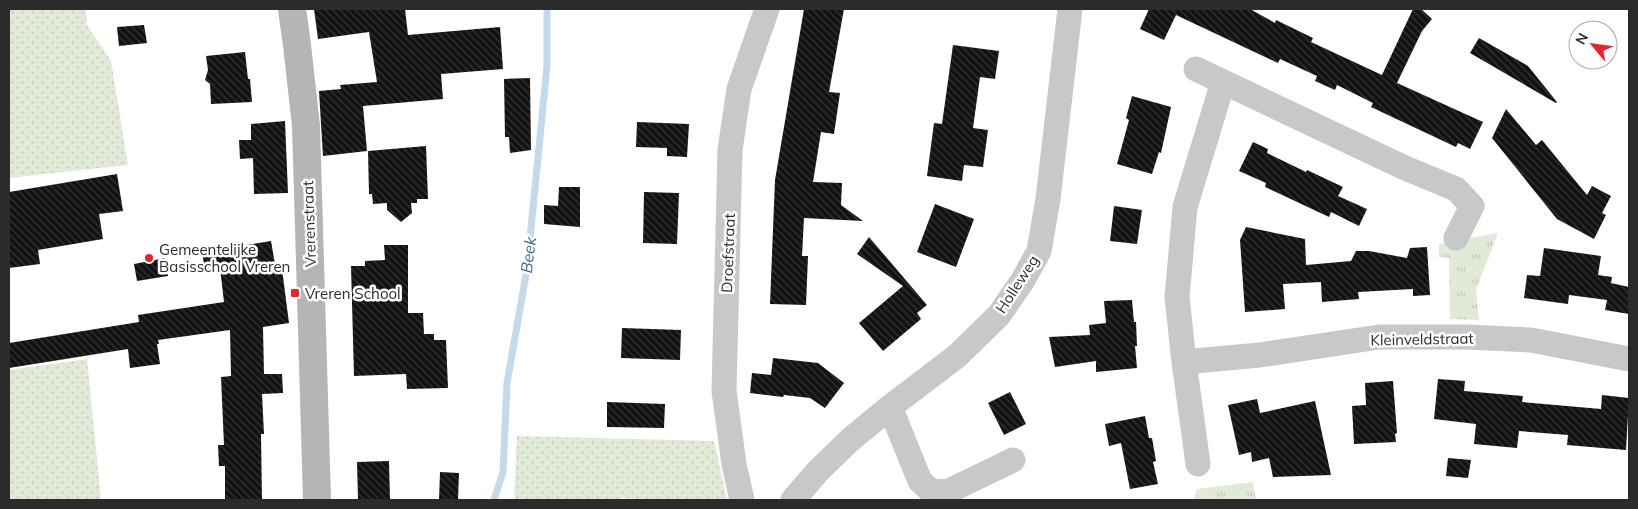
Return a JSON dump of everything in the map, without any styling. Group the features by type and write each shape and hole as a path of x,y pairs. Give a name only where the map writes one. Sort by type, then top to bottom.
{"street":[{"name":"Vrerenstraat","path":"292,9 298,45 306,126 318,500"},
{"name":"Droefstraat","path":"742,500 734,464 724,391 730,150 739,89 766,9"},
{"name":"Holleweg","path":"793,500 818,470 850,440 957,356 999,315 1023,280 1039,251 1048,199 1070,9"},
{"path":"1196,69 1405,168 1456,189 1472,206 1456,238"},
{"path":"1198,464 1177,298 1185,207 1223,82"},
{"name":"Kleinveldstraat","path":"1184,362 1260,355 1380,337 1531,340 1629,358"},
{"path":"890,407 920,481 931,491 946,492 1013,460"}],"green space":[{"path":"9,9 86,9 87,25 111,61 128,165 9,178"},
{"path":"1498,233 1476,290 1479,320 1450,319 1449,258 1439,257 1439,244"},
{"path":"87,359 101,500 9,500 9,370"},
{"path":"517,436 714,441 727,500 646,500 622,498 622,500 514,500"},
{"path":"1253,482 1256,500 1193,500 1197,489"}],"building":[{"path":"314,9 405,9 408,35 500,27 503,69 441,74 443,99 363,106 367,151 323,156 319,91 341,89 340,85 377,82 369,32 318,39"},
{"path":"804,9 844,9 829,92 840,93 834,134 821,132 813,182 842,183 841,205 863,221 804,218 802,256 808,256 806,305 770,304 775,180"},
{"path":"1149,9 1250,9 1275,23 1276,20 1313,38 1311,42 1382,75 1413,9 1421,9 1432,19 1422,31 1397,83 1483,122 1470,149 1458,143 1456,147 1371,107 1373,103 1337,85 1335,90 1315,81 1317,76 1280,59 1278,63 1176,15 1164,40 1140,29"},
{"path":"144,25 147,43 119,46 117,27"},
{"path":"1479,38 1528,66 1557,102 1470,53"},
{"path":"953,45 999,51 995,79 980,77 973,128 988,130 983,167 964,165 962,181 927,176 934,123 942,124"},
{"path":"245,52 252,102 211,104 210,84 205,80 208,70 206,56"},
{"path":"530,78 531,150 510,153 509,137 505,137 504,79"},
{"path":"1132,96 1171,107 1161,153 1159,152 1152,174 1117,164 1129,120 1126,118"},
{"path":"1506,109 1536,145 1542,140 1587,195 1592,186 1611,196 1602,213 1606,215 1594,239 1557,219 1492,138"},
{"path":"285,121 288,193 254,194 253,158 240,159 239,140 251,140 251,124"},
{"path":"637,122 689,124 687,157 667,156 667,148 636,147"},
{"path":"1253,142 1268,149 1267,153 1343,187 1338,196 1367,209 1359,226 1331,212 1329,217 1265,187 1266,183 1239,171"},
{"path":"426,146 428,199 417,199 417,203 411,203 412,213 401,222 387,210 387,203 373,204 372,194 369,194 368,151"},
{"path":"117,174 123,211 99,214 103,239 38,250 40,264 9,268 9,192"},
{"path":"559,187 580,187 580,227 544,224 544,205 558,206"},
{"path":"644,192 679,193 677,244 643,243"},
{"path":"935,204 974,219 956,267 917,252"},
{"path":"1114,206 1142,210 1137,244 1110,241"},
{"path":"1246,227 1305,239 1306,265 1351,261 1356,251 1369,251 1407,258 1410,248 1427,247 1430,295 1413,296 1413,289 1358,292 1359,299 1322,302 1321,282 1283,284 1285,309 1245,312 1240,240"},
{"path":"869,237 927,305 917,313 921,319 883,351 859,323 903,286 857,254"},
{"path":"271,241 276,270 282,269 289,323 263,327 264,374 282,374 283,393 262,394 264,434 261,434 262,500 225,500 225,466 219,466 218,445 224,445 221,377 231,376 230,330 158,340 160,364 130,368 128,349 9,368 9,343 139,322 138,315 224,302 220,268 205,270 202,252"},
{"path":"384,245 408,245 408,313 423,313 424,334 434,334 434,340 446,340 448,388 407,389 406,374 354,376 351,266 365,266 365,261 385,260"},
{"path":"1544,248 1601,256 1598,275 1612,277 1611,283 1629,287 1629,314 1605,310 1607,300 1569,295 1568,304 1524,298 1527,275 1540,276"},
{"path":"165,258 168,276 137,281 134,264"},
{"path":"1132,300 1134,322 1136,322 1137,346 1135,346 1137,368 1096,372 1096,361 1055,367 1049,337 1090,335 1089,325 1106,323 1104,301"},
{"path":"622,328 681,330 680,360 621,358"},
{"path":"773,358 818,363 844,383 825,408 810,398 750,393 752,373 771,375"},
{"path":"1438,379 1465,381 1464,391 1523,396 1522,402 1601,409 1602,395 1629,398 1626,450 1567,445 1568,435 1519,431 1517,448 1474,444 1476,424 1434,419"},
{"path":"1393,381 1396,442 1354,444 1352,406 1366,405 1365,383"},
{"path":"1010,392 1026,424 1004,435 988,403"},
{"path":"1257,399 1260,413 1315,401 1331,475 1273,477 1269,458 1252,462 1251,452 1239,455 1228,405"},
{"path":"607,402 665,404 664,428 607,427"},
{"path":"1145,416 1149,438 1152,438 1156,461 1153,462 1158,484 1130,489 1121,443 1109,446 1105,424"},
{"path":"1448,458 1471,460 1468,478 1446,476"},
{"path":"389,461 390,500 358,500 357,462"},
{"path":"440,472 459,473 458,500 439,500"}],"waterway":[{"name":"Beek","path":"494,500 503,472 507,383 527,269 547,66 547,9"}],"place":[{"name":"Gemeentelijke Basisschool Vreren","path":"149,258"},
{"name":"Vreren School","path":"295,293"}]}
